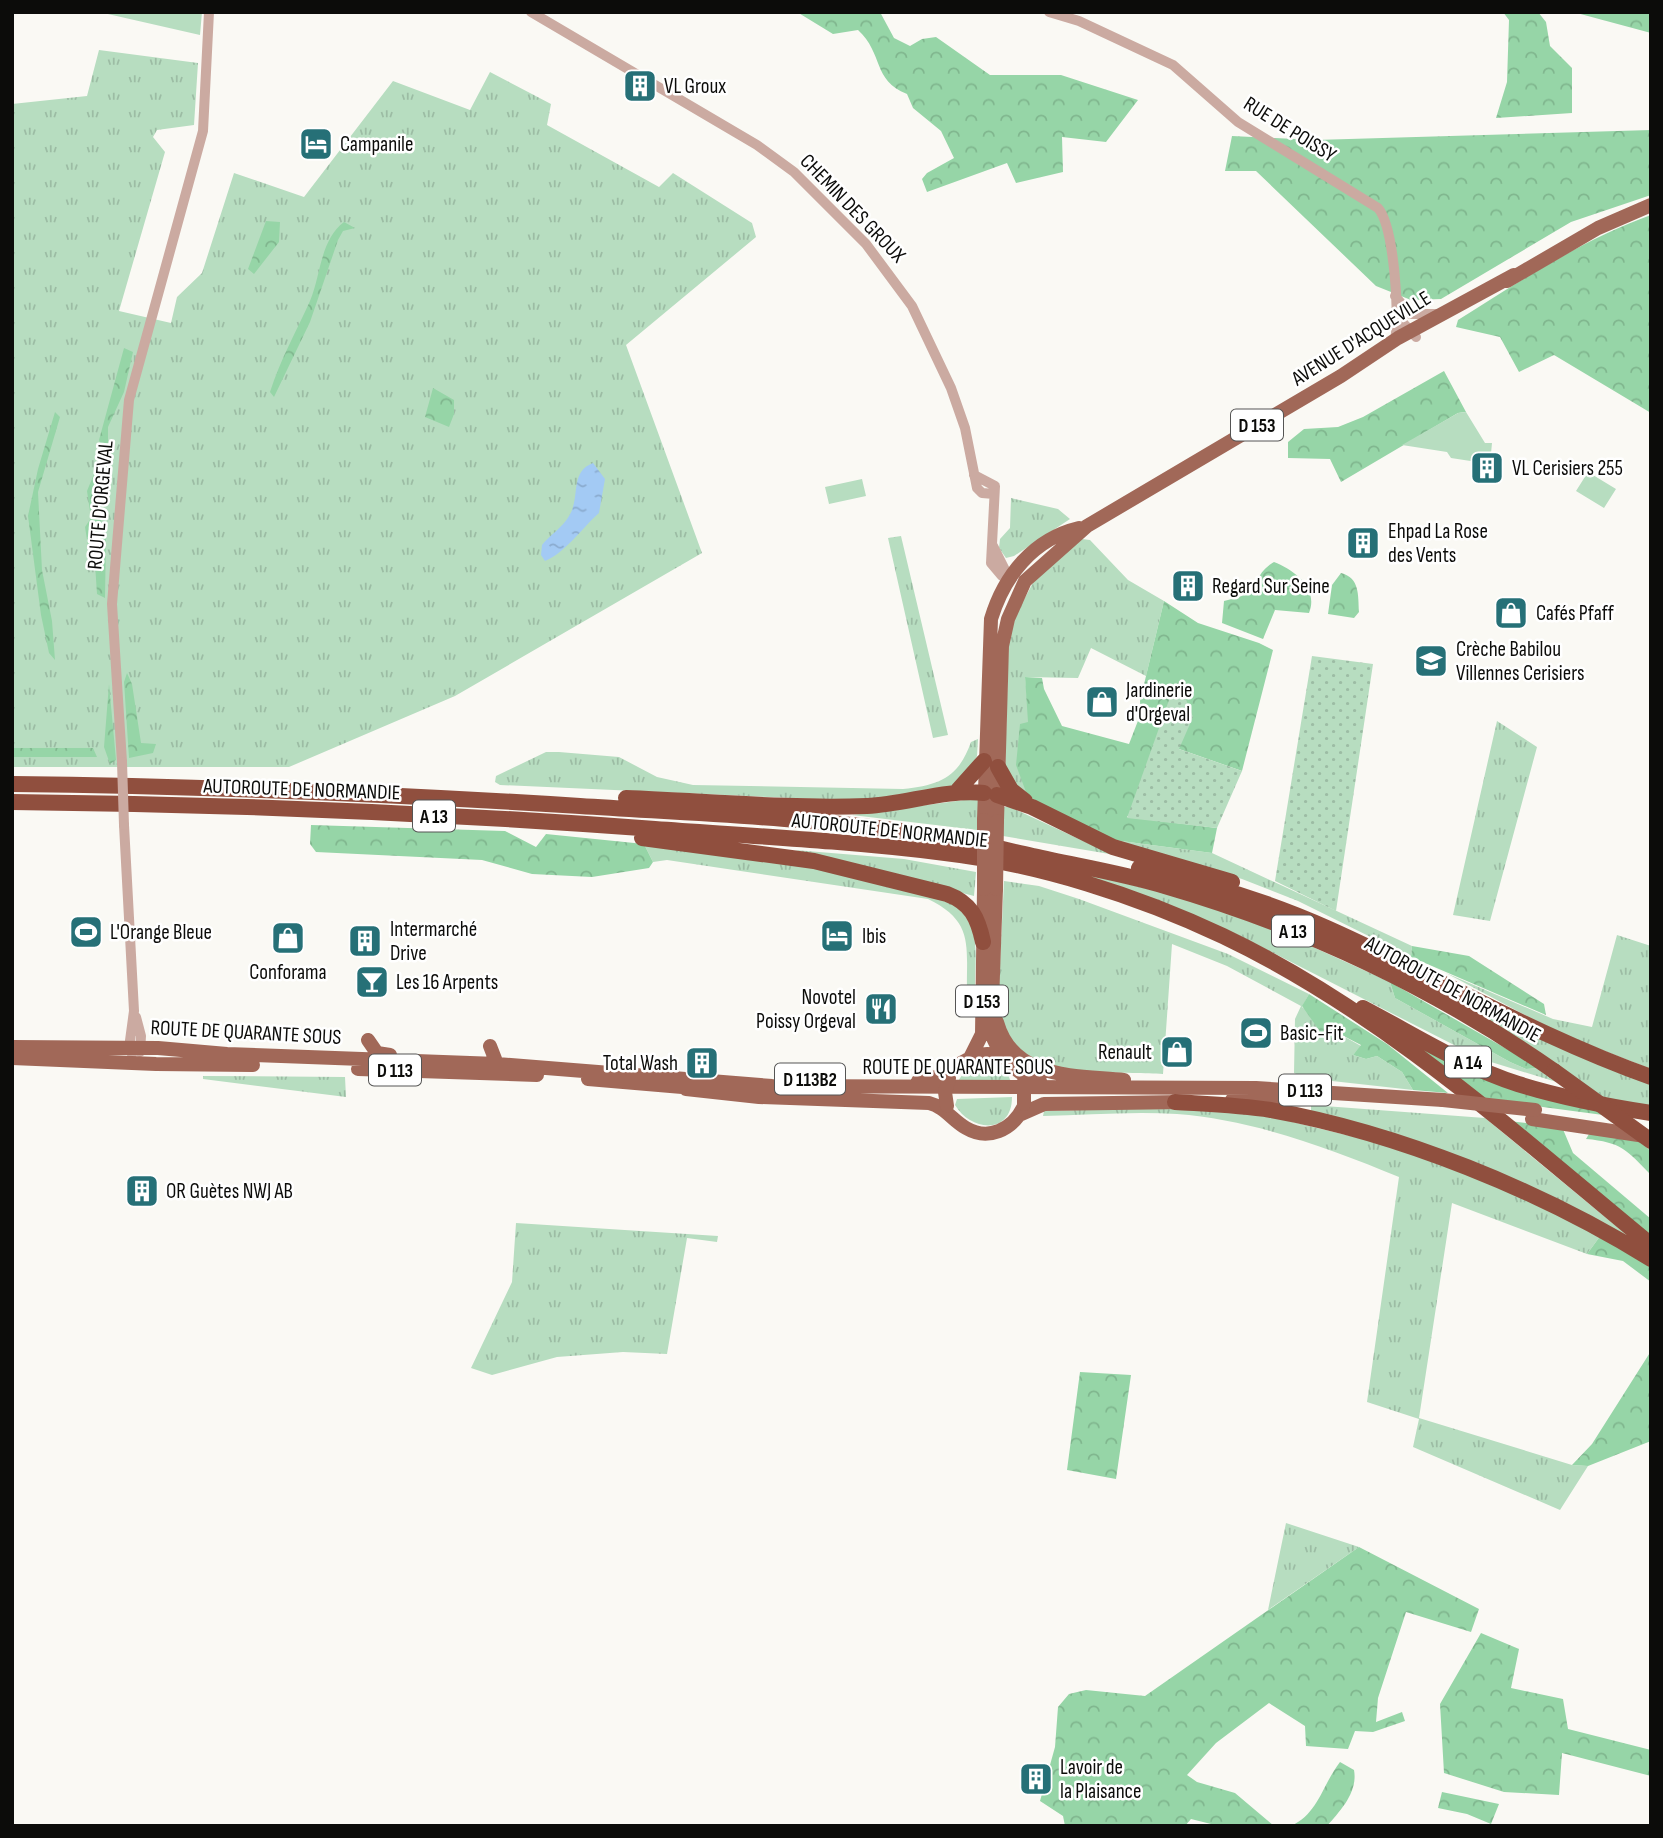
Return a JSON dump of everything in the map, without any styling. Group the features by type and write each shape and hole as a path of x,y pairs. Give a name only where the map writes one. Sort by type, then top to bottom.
{"highway":[{"path":"495,800 516,794 864,806 933,797 958,790 991,764 1011,790 1032,807"},
{"name":"AUTOROUTE DE NORMANDIE","path":"12,784 495,800 792,819 951,838 1009,848 1027,855 1107,870 1168,887 1306,936 1383,970 1474,1020 1554,1071 1651,1139"},
{"path":"958,790 990,794 1032,807 1113,847 1273,896 1312,915 1325,927"},
{"name":"AUTOROUTE DE NORMANDIE","path":"12,802 281,808 586,824 949,853 1023,869 1169,913 1222,935 1298,975 1441,1072 1651,1245"},
{"path":"586,824 600,834 814,861 936,890 966,904 977,920 983,942"},
{"path":"1009,848 1028,847 1182,878 1325,927 1553,1038 1651,1077"},
{"name":"A 14","path":"1298,975 1480,1069 1518,1084 1589,1103 1651,1113"},
{"path":"1175,1102 1270,1110 1405,1146 1557,1209 1651,1259"}],"main road":[{"name":"D 153","path":"1341,376 1494,291 1514,275 1598,228 1651,205"},
{"name":"AVENUE D'ACQUEVILLE","path":"1087,526 1341,376 1395,340 1417,333 1439,314 1514,275"},
{"name":"D 153","path":"1006,1059 996,1047 990,1031 993,984 990,889 991,619 1008,576 1031,553 1073,529 1087,526"},
{"name":"D 153","path":"991,764 999,667 1005,630 1025,581 1087,526"},
{"name":"D 153","path":"1005,630 1003,617 1014,589 1008,576"},
{"path":"1008,576 1025,581"},
{"name":"D 153","path":"971,1056 982,1034 983,942 990,889"},
{"path":"993,984 1000,1032 1014,1053 1026,1063 1047,1072 1125,1080"},
{"path":"368,1040 377,1053 393,1055 394,1060"},
{"path":"490,1046 497,1064"},
{"name":"ROUTE DE QUARANTE SOUS","path":"12,1047 135,1048 497,1064 669,1082 772,1086 1256,1088 1442,1102 1651,1130"},
{"path":"951,1112 946,1091 951,1073 971,1056 990,1053 1006,1059 1022,1076 1040,1081 1296,1082 1442,1102"},
{"name":"ROUTE DE QUARANTE SOUS","path":"12,1058 521,1075 893,1094 1255,1094 1353,1100"},
{"name":"D 113B2","path":"669,1082 925,1081 951,1073"},
{"path":"1022,1076 1022,1110"},
{"path":"669,1082 759,1097 924,1102 951,1112 969,1130 988,1133 1006,1128 1022,1110 1044,1104 1353,1100"},
{"name":"D 113","path":"1353,1100 1442,1102"},
{"name":"ROUTE DE QUARANTE SOUS","path":"1533,1115 1651,1139"}],"street":[{"name":"ROUTE D'ORGEVAL","path":"135,1048 112,604 128,400 203,131 209,12"},
{"name":"CHEMIN DES GROUX","path":"531,12 757,145 794,172 866,244 912,306 951,388 965,428 974,475 989,486 992,546 1008,576"},
{"name":"RUE DE POISSY","path":"1049,12 1079,21 1173,65 1238,122 1378,208 1389,229 1395,296 1395,340"},
{"path":"1395,296 1410,314 1417,333"},
{"path":"1395,314 1417,333"},
{"path":"1410,314 1439,314"},
{"path":"135,1048 136,1063"}],"green space":[{"path":"99,12 202,12 200,35"},
{"path":"797,12 880,12 894,38 910,46 922,39 936,37 990,75 1061,75 1138,100 1106,142 1062,137 1063,172 1016,183 1007,163 927,192 922,179 927,173 954,158 941,131 913,108 907,94 888,81 872,48 858,30 833,34"},
{"path":"1503,12 1538,12 1546,22 1550,46 1572,68 1572,113 1496,118 1507,82 1509,20"},
{"path":"1573,12 1651,12 1651,33"},
{"path":"99,50 198,63 194,125 157,130 153,137 165,152 119,311 171,323 177,297 202,273 234,173 304,197 393,81 470,110 490,72 551,104 547,125 659,187 673,173 752,223 756,237 626,345 702,553 455,696 289,767 12,767 12,104 87,96"},
{"path":"1651,130 1651,195 1571,222 1441,299 1411,300 1376,286 1256,171 1225,171 1232,136 1315,140"},
{"path":"1651,215 1651,413 1554,355 1519,372 1500,337 1456,327 1458,320 1552,262 1601,236"},
{"path":"266,221 280,222 279,242 254,274 248,269"},
{"path":"344,222 355,228 343,231 338,240 310,322 274,397 270,392 274,380 314,291 330,238"},
{"path":"124,348 133,352 124,392 108,427 108,459 97,493 102,508 98,511 106,536 105,598 97,594 94,549 88,546 85,527 91,518 87,491 103,452 99,440"},
{"path":"1444,371 1466,412 1458,413 1341,482 1330,459 1288,458 1288,442 1304,429 1338,427 1363,417"},
{"path":"433,388 454,400 454,414 449,427 425,417"},
{"path":"55,412 60,417 38,492 42,570 52,621 55,660 49,653 41,615 28,516 38,469"},
{"path":"1466,412 1485,443 1492,443 1490,464 1451,458 1447,452 1402,445 1458,413"},
{"path":"1588,472 1616,489 1604,508 1576,491"},
{"path":"862,479 866,496 829,504 825,487"},
{"path":"1011,498 1058,509 1070,519 1014,556 1006,558 999,548 1000,539 1010,528"},
{"path":"901,536 948,735 933,738 888,538"},
{"path":"1082,539 1090,540 1128,580 1164,601 1146,676 1091,648 1078,678 1025,677 1038,804 1019,793 1005,769 1009,628 1036,577"},
{"path":"1274,562 1296,575 1308,588 1311,596 1309,613 1275,610 1263,639 1222,623 1224,601 1248,593 1265,568"},
{"path":"1341,573 1352,579 1357,588 1359,612 1354,618 1328,614 1332,585"},
{"path":"1164,601 1198,623 1273,650 1242,771 1179,749 1127,817 1217,828 1212,853 1106,839 1038,804 1026,792 1016,765 1020,724 1028,722 1025,677 1042,678 1044,689 1062,726 1129,744 1141,713 1140,701"},
{"path":"1312,656 1373,664 1336,911 1275,881"},
{"path":"127,673 132,684 141,743 156,744 153,753 129,758 124,682"},
{"path":"109,684 116,760 110,764 104,747"},
{"path":"1174,686 1185,697 1193,717 1179,749 1242,771 1217,828 1127,818"},
{"path":"1497,721 1537,747 1490,921 1453,915"},
{"path":"978,739 977,756 970,771 954,786 859,801 500,785 495,782 496,776 546,752 559,752 619,757 657,777 693,785 903,789 946,778 960,764 971,742"},
{"path":"12,748 93,748 97,757 12,757"},
{"path":"979,798 977,830 852,815"},
{"path":"1008,806 1092,845 1127,857 1003,836 1001,808"},
{"path":"311,825 505,831 536,847 546,834 644,844 653,862 649,868 592,877 532,874 482,860 316,852 310,844"},
{"path":"1106,839 1212,853 1412,946 1411,957 1298,901 1242,879"},
{"path":"644,844 793,862 946,899 958,908 971,927 976,949 975,988 967,993 967,949 961,926 943,908 928,899 667,860 653,862"},
{"path":"795,850 904,859 976,872 974,896"},
{"path":"1052,865 1184,898 1282,933 1390,982 1395,998 1510,1062 1526,1069 1540,1068 1563,1084 1491,1062 1458,1047 1236,934 1167,904"},
{"path":"1004,881 1039,886 1079,899 1228,954 1309,994 1302,1007 1336,1032 1361,1046 1353,1055 1366,1059 1377,1056 1402,1072 1413,1090 1305,1078 1294,1073 1295,1019 1301,1006 1227,966 1172,944 1163,1074 1074,1070 1041,1065 1030,1060 1008,1036 998,1005"},
{"path":"1296,921 1651,1082 1651,1107 1604,1098"},
{"path":"1617,935 1651,946 1651,1069 1561,1034 1446,973 1553,1019 1592,1027"},
{"path":"1412,946 1469,956 1544,1004 1546,1015 1411,957"},
{"path":"1390,982 1540,1068 1526,1069 1510,1062 1395,998"},
{"path":"1309,994 1387,1044 1448,1093 1413,1090 1402,1072 1377,1056 1366,1059 1353,1055 1361,1045 1336,1032 1324,1037 1302,1006"},
{"path":"1405,1041 1595,1109 1603,1115 1483,1099"},
{"path":"979,1061 1004,1066 1012,1072 1009,1077 1012,1085 957,1082 970,1065"},
{"path":"203,1076 345,1077 346,1097 203,1079"},
{"path":"1012,1097 1005,1118 990,1125 971,1120 955,1105 957,1099"},
{"path":"1311,1105 1485,1118 1650,1254 1452,1159 1352,1121 1311,1116"},
{"path":"1227,1106 1408,1150 1516,1194 1601,1235 1587,1254 1452,1203 1419,1418 1572,1465 1588,1466 1560,1510 1413,1447 1419,1419 1367,1402 1399,1177 1291,1137 1206,1117 1144,1113 1043,1116 1044,1111"},
{"path":"1509,1121 1562,1127 1573,1153 1651,1219 1651,1239"},
{"path":"1589,1134 1637,1140 1651,1151 1651,1175 1623,1149 1608,1142 1586,1139"},
{"path":"516,1223 718,1236 717,1242 687,1238 667,1354 623,1352 557,1357 492,1375 471,1368 512,1282"},
{"path":"1601,1235 1651,1264 1651,1282 1623,1261 1587,1254"},
{"path":"1651,1351 1651,1441 1588,1466 1572,1465 1592,1444"},
{"path":"1080,1372 1131,1375 1116,1479 1067,1470"},
{"path":"1286,1523 1359,1547 1268,1610"},
{"path":"1359,1547 1479,1609 1471,1632 1406,1612 1378,1698 1376,1722 1402,1712 1405,1721 1373,1732 1355,1731 1348,1749 1306,1746 1305,1726 1269,1703 1216,1743 1187,1775 1197,1782 1235,1793 1274,1826 1219,1826 1191,1819 1185,1826 1065,1826 1063,1816 1040,1801 1055,1747 1058,1707 1069,1694 1086,1690 1145,1696"},
{"path":"1481,1633 1519,1649 1511,1688 1563,1699 1568,1729 1651,1750 1651,1776 1562,1753 1559,1795 1504,1792 1444,1773 1440,1704"},
{"path":"1340,1762 1354,1770 1355,1778 1343,1807 1327,1826 1291,1826 1308,1814"},
{"path":"1442,1792 1499,1804 1491,1824 1467,1814 1438,1808"}],"water":[{"path":"593,463 605,479 599,513 566,546 545,561 541,555 542,545 569,516 578,479 586,467"}],"place":[{"name":"VL Groux","path":"640,86"},
{"name":"Campanile","path":"316,144"},
{"name":"VL Cerisiers 255","path":"1487,468"},
{"name":"Ehpad La Rose des Vents","path":"1363,543"},
{"name":"Regard Sur Seine","path":"1188,586"},
{"name":"Cafés Pfaff","path":"1511,613"},
{"name":"Crèche Babilou Villennes Cerisiers","path":"1431,661"},
{"name":"Jardinerie d'Orgeval","path":"1102,702"},
{"name":"L'Orange Bleue","path":"86,932"},
{"name":"Ibis","path":"837,936"},
{"name":"Conforama","path":"288,938"},
{"name":"Intermarché Drive","path":"365,941"},
{"name":"Les 16 Arpents","path":"372,982"},
{"name":"Novotel Poissy Orgeval","path":"881,1009"},
{"name":"Basic-Fit","path":"1256,1033"},
{"name":"Renault","path":"1177,1052"},
{"name":"Total Wash","path":"702,1063"},
{"name":"OR Guètes NWJ AB","path":"142,1191"},
{"name":"Lavoir de la Plaisance","path":"1036,1779"}]}
